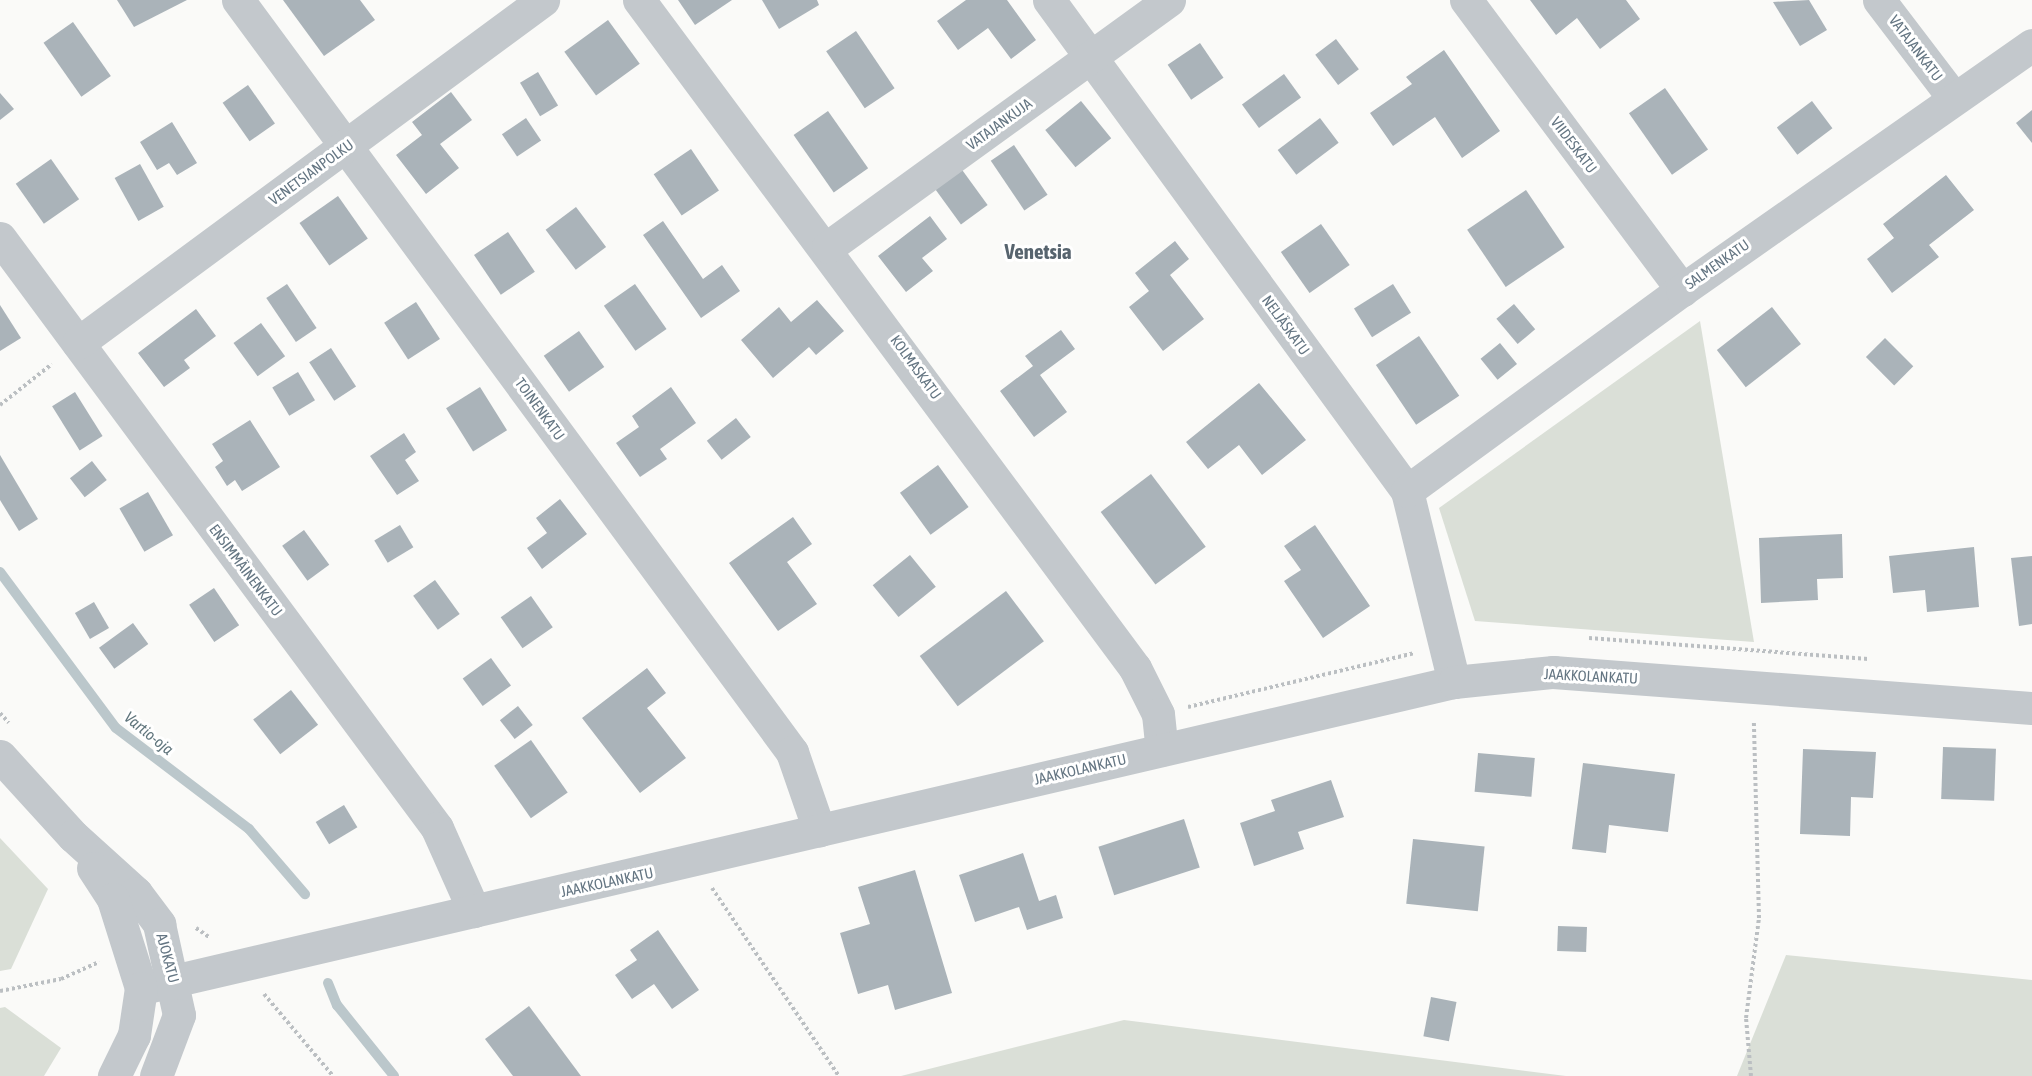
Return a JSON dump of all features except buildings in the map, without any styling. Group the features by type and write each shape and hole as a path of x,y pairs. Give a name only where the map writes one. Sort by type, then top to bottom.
{"street":[{"name":"TOINENKATU","path":"238,0 792,752 819,830"},
{"name":"VENETSIANPOLKU","path":"78,344 543,0"},
{"name":"KOLMASKATU","path":"639,0 828,248 1136,668 1158,714 1162,750"},
{"name":"NELJÄSKATU","path":"1049,0 1407,491 1454,682"},
{"name":"VATAJANKUJA","path":"828,248 1169,0"},
{"name":"VIIDESKATU","path":"1466,0 1682,290"},
{"name":"VATAJANKATU","path":"1879,0 1953,97"},
{"name":"SALMENKATU","path":"1407,491 1682,290 1953,97 2032,45"},
{"name":"ENSIMMÄINENKATU","path":"0,238 437,828 474,911"},
{"name":"JAAKKOLANKATU","path":"141,988 243,968 474,911 695,862 819,830 1454,682 1553,672 2032,708"},
{"name":"AJOKATU","path":"0,756 73,836 136,893 159,924 176,981 179,1015 156,1076"},
{"name":"AJOKATU","path":"73,836 113,899 141,988 134,1035 114,1076"}],"path":[{"path":"0,405 78,344"},
{"path":"1751,1076 1746,1018 1759,918 1753,686 1756,648"},
{"path":"695,862 839,1076"},
{"path":"0,991 61,979 128,944"},
{"path":"243,968 333,1076"}],"shaded area":[{"path":"1700,321 1754,642 1475,621 1439,508"},
{"path":"0,838 48,889 11,969 0,971"},
{"path":"1786,955 2032,980 2032,1076 1737,1076"},
{"path":"5,1007 61,1048 44,1076 0,1076 0,1008"},
{"path":"1124,1020 1566,1076 901,1076"}],"waterway":[{"name":"Vartio-oja","path":"0,572 116,728 249,829 305,894"},
{"name":"Vartio-oja","path":"328,983 337,1005 394,1076"}],"district":[{"name":"Venetsia","path":"1038,251"}]}
